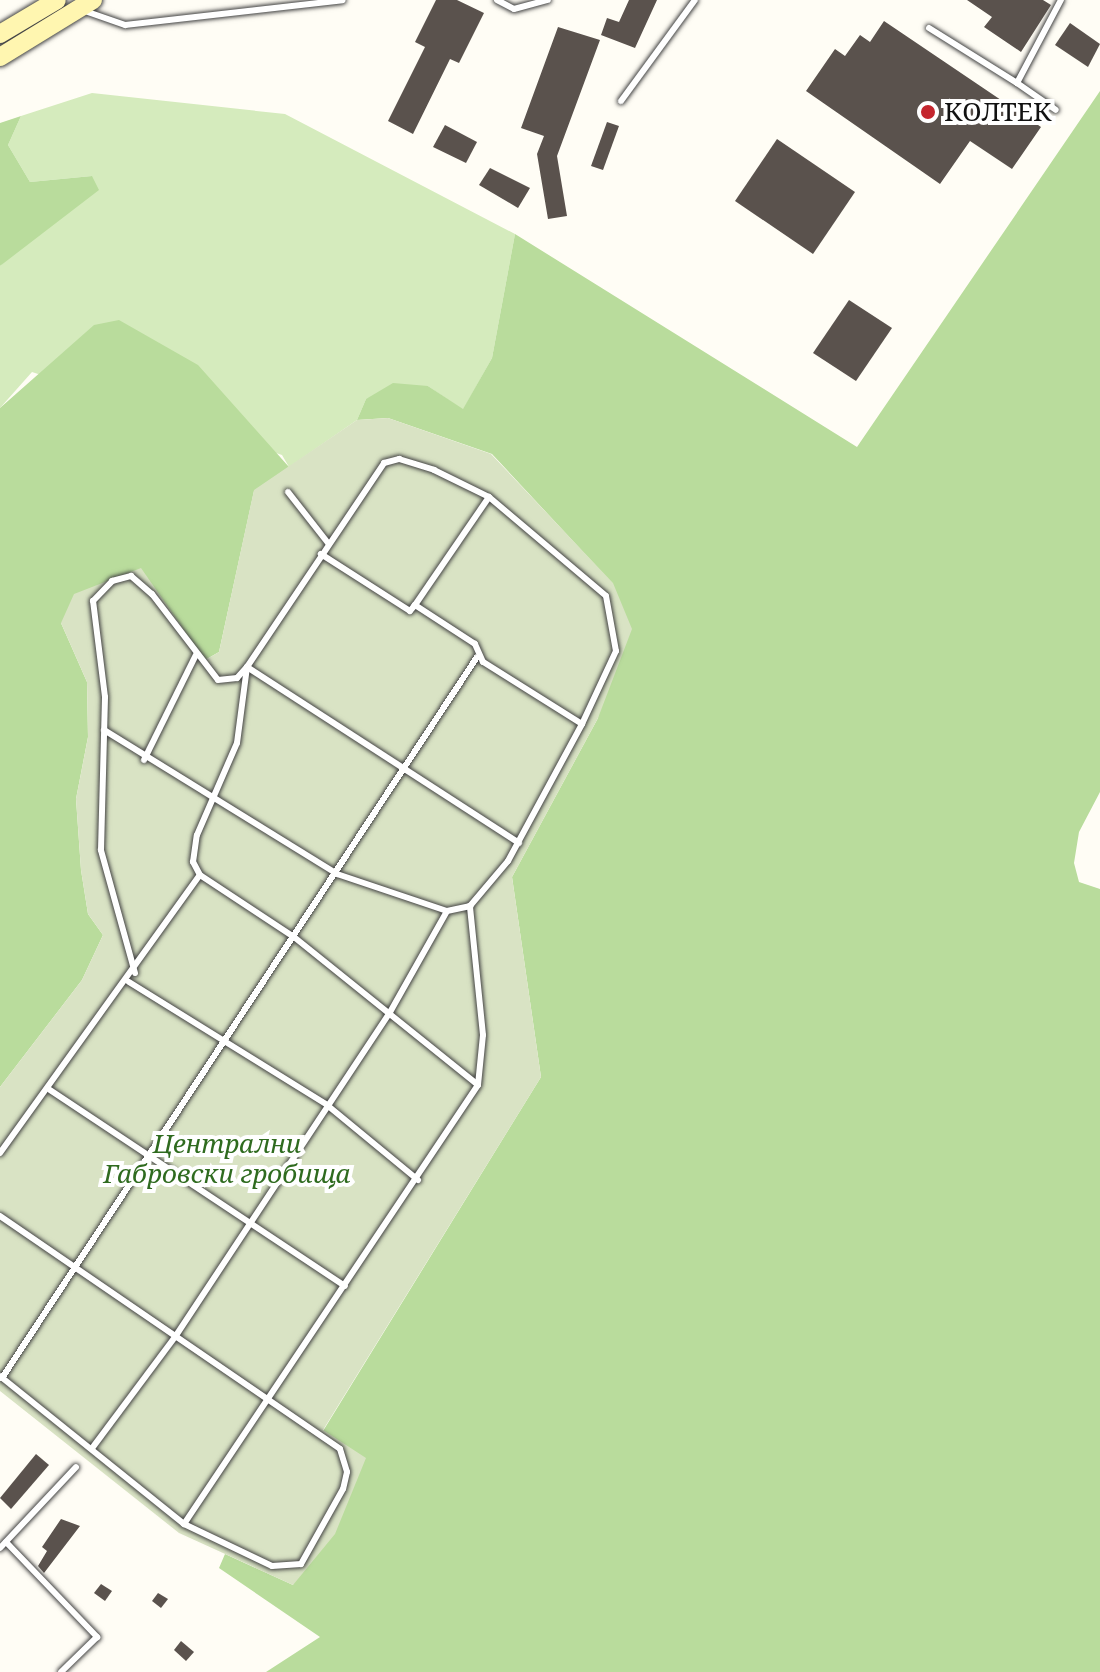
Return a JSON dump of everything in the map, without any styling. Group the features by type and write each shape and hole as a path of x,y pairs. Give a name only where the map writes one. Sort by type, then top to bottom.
{"main road":[{"path":"0,34 57,0"},
{"path":"0,57 86,4"}],"lane":[{"path":"86,4 125,25 343,0"},
{"path":"497,0 514,9 548,0"},
{"path":"621,101 695,0"},
{"path":"1017,83 1061,0"},
{"path":"929,28 1056,110"},
{"path":"104,730 144,760 337,874 447,911 470,906 519,843 582,724 616,651 606,596 489,497 434,470 399,459 384,463 237,678 218,680 152,594 131,576 112,581 93,601 104,730 101,850 135,973"},
{"path":"288,492 328,543"},
{"path":"321,554 410,611 489,497"},
{"path":"0,1216 79,1270 175,1337 268,1400 345,1459 343,1489 307,1554 290,1568 272,1566 184,1524 93,1447 1,1377 79,1270 477,657 475,644 415,605"},
{"path":"144,760 196,655"},
{"path":"477,657 582,724"},
{"path":"247,667 519,843"},
{"path":"0,1153 129,982 200,875 195,848 237,743 247,667"},
{"path":"200,875 294,937 478,1085"},
{"path":"184,1524 418,1180 478,1085 483,1035 470,906"},
{"path":"93,1447 175,1337 389,1014 447,911"},
{"path":"129,982 224,1045 327,1105 418,1180"},
{"path":"50,1090 252,1220 345,1286"},
{"path":"0,1548 76,1467"},
{"path":"6,1542 97,1637 61,1672"}],"green space":[{"path":"1100,91 1100,792 1079,832 1074,863 1079,882 1100,889 1100,1672 266,1672 320,1637 219,1568 225,1554 293,1585 323,1431 541,1077 512,877 598,718 612,583 492,454 388,418 357,420 366,399 393,383 428,386 463,409 492,358 515,234 857,447"},
{"path":"92,93 285,114 515,234 492,358 463,410 428,386 366,399 357,420 289,467 282,455 32,372 0,408 0,266 92,176 30,182 8,145 21,116"},
{"path":"21,116 8,145 30,182 92,176 99,190 0,266 0,123"},
{"path":"119,320 198,365 289,467 254,491 219,652 205,660 61,623 87,682 88,737 76,799 88,914 103,935 82,980 0,1087 0,408 94,325"},
{"name":"Централни Габровски гробища","path":"388,418 491,454 613,583 632,629 598,718 512,877 541,1077 323,1430 366,1458 335,1534 293,1585 179,1533 0,1391 0,1087 82,980 103,935 88,914 81,870 76,799 88,737 87,682 61,623 74,594 141,568 205,660 219,652 254,490 357,420"}],"building":[{"path":"436,0 457,0 484,13 459,63 450,59 413,134 388,121 425,47 415,42"},
{"path":"629,0 657,0 635,48 601,35 607,18 619,22"},
{"path":"967,0 1043,0 1051,5 1021,52 984,27 992,17"},
{"name":"КОЛТЕК","path":"884,21 1041,127 1012,169 970,141 940,184 806,91 835,49 845,56 860,35 870,42"},
{"path":"1070,23 1100,44 1088,67 1055,45"},
{"path":"558,27 600,40 557,156 567,216 548,219 537,154 544,136 521,128"},
{"path":"607,122 619,126 603,170 591,166"},
{"path":"445,125 477,142 466,163 433,147"},
{"path":"777,139 855,192 813,254 735,201"},
{"path":"490,168 530,188 518,208 479,185"},
{"path":"849,300 892,328 856,381 813,353"},
{"path":"36,1454 49,1465 11,1509 0,1498"},
{"path":"61,1519 80,1526 44,1573 38,1566 47,1551 42,1547"},
{"path":"101,1584 112,1591 105,1601 94,1593"},
{"path":"158,1593 168,1599 161,1608 152,1601"},
{"path":"181,1641 194,1652 186,1661 174,1650"}],"place":[{"name":"КОЛТЕК","path":"928,112"}]}
